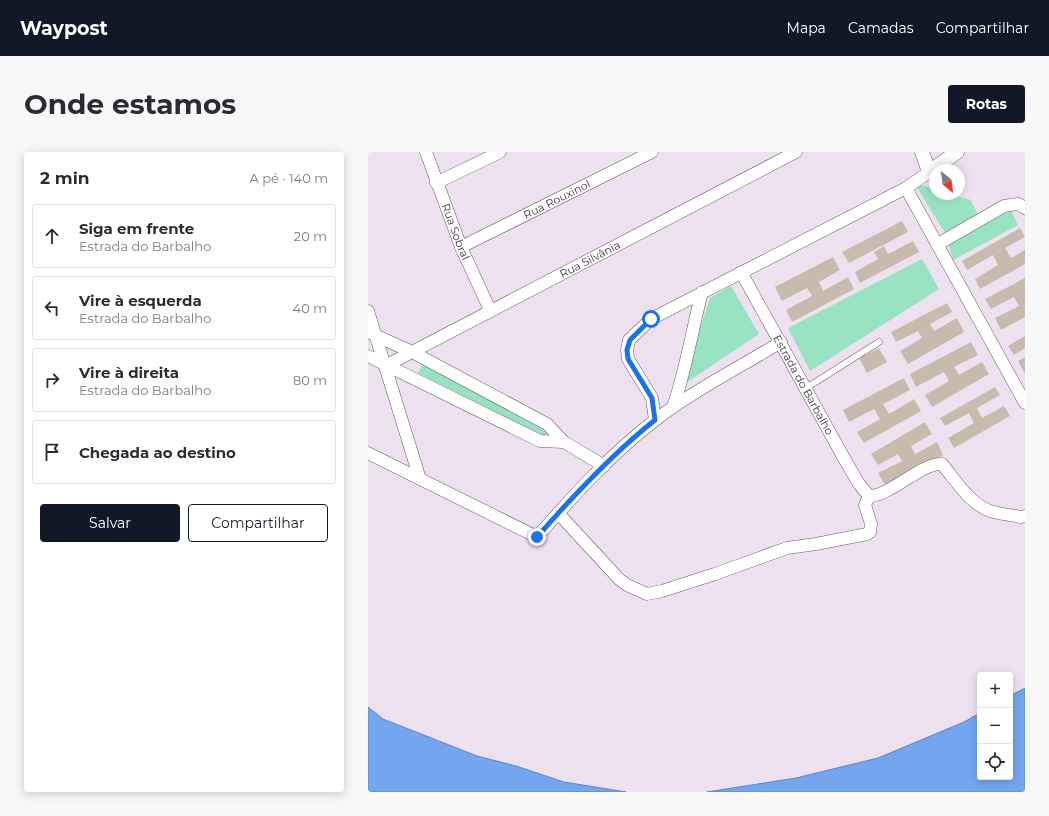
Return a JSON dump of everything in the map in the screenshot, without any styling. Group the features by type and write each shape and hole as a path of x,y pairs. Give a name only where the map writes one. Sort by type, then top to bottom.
{"street":[{"name":"Rua Sobral","path":"426,152 436,183 461,247 490,310"},
{"path":"436,183 500,152"},
{"name":"Rua Rouxinol","path":"461,247 652,152"},
{"name":"Rua Silvânia","path":"385,366 796,152"},
{"path":"655,420 652,398 628,359 627,350 630,340 651,319 906,188 929,172 922,152"},
{"path":"940,164 957,152"},
{"path":"906,188 1025,403"},
{"path":"938,244 1004,206 1018,204 1025,208"},
{"name":"Estrada do Barbalho","path":"741,272 845,460 863,490 869,496"},
{"path":"673,407 682,381 688,347 702,292"},
{"path":"368,312 371,333 385,366 420,479"},
{"path":"371,333 412,352 547,424 564,442 604,466"},
{"path":"368,453 537,537 604,466 655,420 673,407 781,342"},
{"path":"368,356 385,366 540,441 564,442"},
{"path":"558,513 619,579 627,585 647,594 662,591 715,574 787,548 868,534 871,529 871,524 865,505 869,496 881,494 930,466 942,464 969,498 982,507 1006,514 1021,517 1025,516"}],"lane":[{"path":"806,388 879,342"}],"green space":[{"path":"914,183 929,187 929,200 965,200 965,198 970,200 965,190 981,220 949,239"},
{"path":"1011,210 1018,225 953,260 949,245"},
{"path":"922,259 939,289 810,371 788,328"},
{"path":"731,286 759,334 680,387 710,298"},
{"path":"423,364 547,430 546,437 418,373"}],"water":[{"path":"1025,688 1025,792 707,792 796,778 878,758 964,722 977,715 977,780 1013,780 1013,694"},
{"path":"368,707 383,719 477,756 516,766 564,782 626,792 368,792"}],"building":[{"path":"902,221 908,232 849,263 842,252"},
{"path":"1020,228 1025,237 1005,248 1011,258 1025,250 1025,264 980,289 975,279 998,265 993,255 967,270 962,261"},
{"path":"913,241 919,252 860,283 855,272 878,259 874,252 884,246 888,254"},
{"path":"833,257 840,270 819,282 823,291 848,277 854,289 792,322 786,310 812,296 807,288 782,301 775,287"},
{"path":"1025,278 1025,317 1001,330 995,318 1019,306 1014,297 991,309 985,299"},
{"path":"947,303 952,312 930,324 934,331 957,318 964,332 908,364 900,351 922,338 918,331 896,342 891,332"},
{"path":"1025,336 1025,348 1014,355 1008,346"},
{"path":"971,342 978,355 954,367 959,375 982,362 989,374 932,407 925,395 949,381 944,372 916,387 910,374"},
{"path":"879,348 887,362 867,373 859,358"},
{"path":"1025,357 1025,374 1018,361"},
{"path":"904,378 910,390 883,404 889,414 914,399 921,411 864,443 857,432 880,419 874,409 849,422 843,410"},
{"path":"995,387 1000,395 977,408 982,418 1004,406 1010,416 954,448 948,438 974,423 969,413 945,426 940,418"},
{"path":"925,422 932,434 911,446 915,454 937,442 943,455 885,485 878,473 902,461 898,454 878,465 871,454"}],"route":[{"path":"537,537 604,466 655,420 652,398 628,359 627,350 630,340 651,319"}]}
